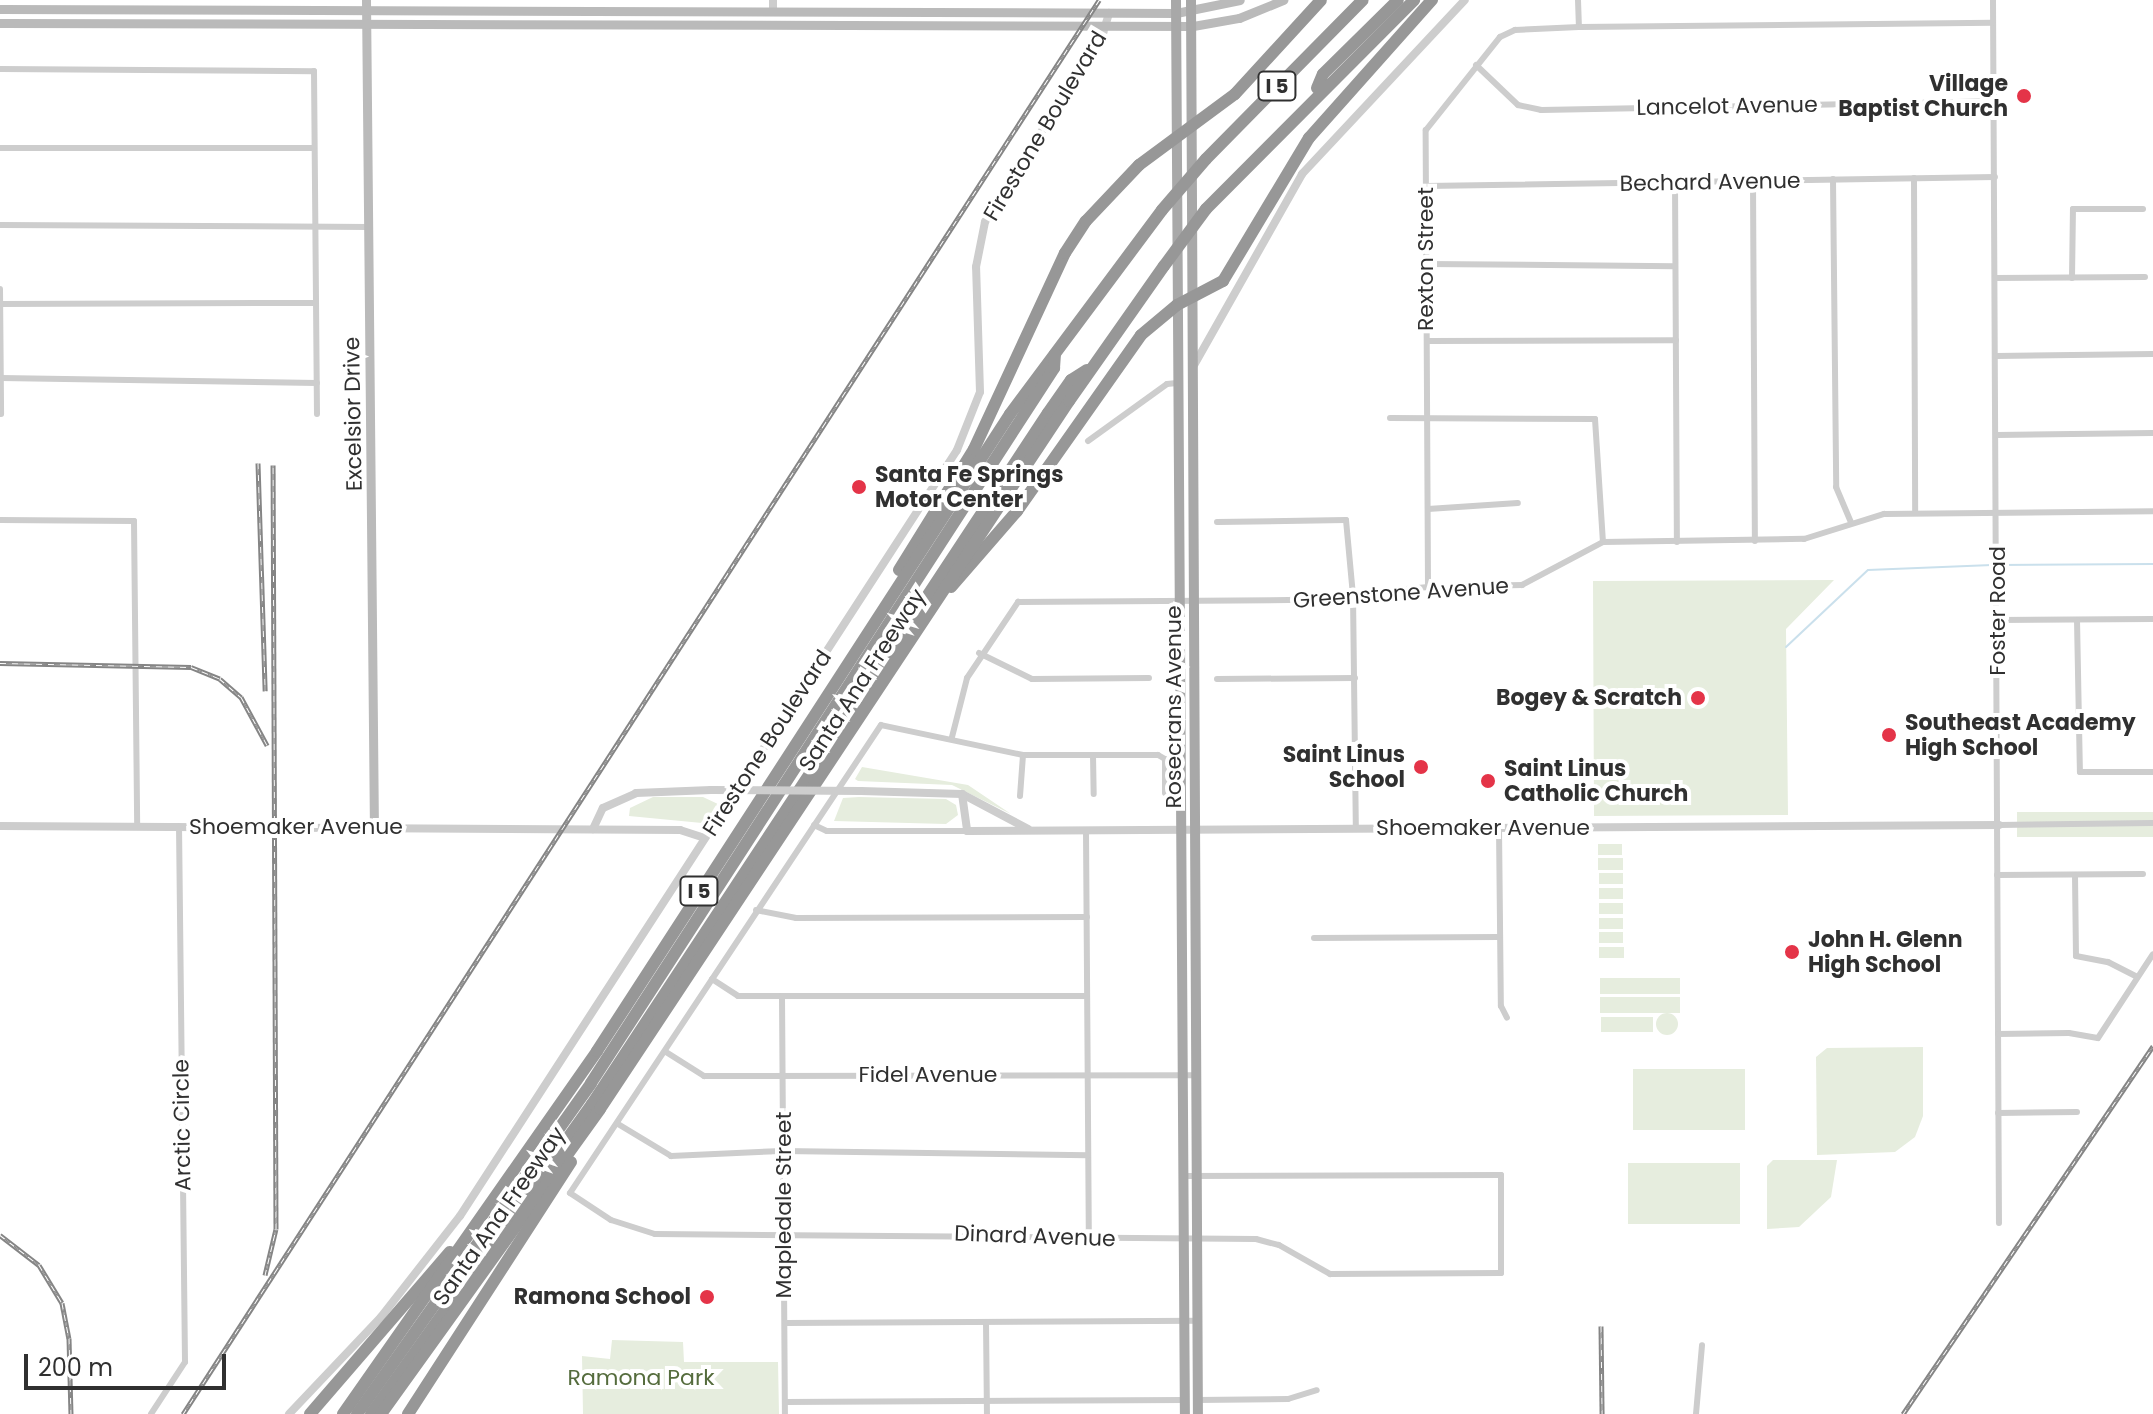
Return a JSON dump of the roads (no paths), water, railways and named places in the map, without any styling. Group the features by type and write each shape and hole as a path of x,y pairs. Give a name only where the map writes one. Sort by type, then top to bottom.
{"highway":[{"path":"868,629 906,556 974,449 1065,253 1122,180 1235,94 1321,0"},
{"name":"Santa Ana Freeway","path":"343,1414 529,1152 868,629 1056,350 1162,210 1206,159 1363,0"},
{"path":"1382,23 1398,0"},
{"path":"1382,23 1414,0"},
{"path":"942,594 967,575 1017,511 1141,335 1177,305 1223,281 1309,138 1409,22 1432,0"},
{"name":"Santa Ana Freeway","path":"381,1414 600,1109 1093,365 1164,266 1206,209 1314,95 1323,74 1382,23"},
{"path":"357,1414 591,1083 1054,368 1056,350"},
{"path":"371,1414 610,1078 1048,413 1071,380 1093,365"},
{"path":"408,1414 551,1199 600,1109"},
{"path":"310,1414 441,1264 529,1152"}],"main road":[{"name":"Rosecrans Avenue","path":"1176,0 1185,1414"},
{"path":"0,9 366,5 738,11 773,5 1176,13 1192,5 1240,0"},
{"path":"0,23 1193,26 1239,18 1283,0"},
{"name":"Excelsior Drive","path":"366,5 374,827"},
{"path":"761,23 773,5"},
{"path":"773,5 781,23"},
{"name":"Rosecrans Avenue","path":"1192,5 1198,1414"},
{"path":"720,11 729,24"},
{"path":"729,24 738,11"},
{"path":"1178,463 1192,463"},
{"path":"1178,499 1193,498"},
{"path":"1179,530 1193,530"},
{"path":"1182,932 1195,934"}],"street":[{"path":"1193,367 1253,266 1302,174 1465,0"},
{"path":"1578,0 1579,27"},
{"name":"Foster Road","path":"1993,0 1999,1223"},
{"name":"Firestone Boulevard","path":"289,1414 381,1317 460,1216 957,450 980,392 976,267 985,222 1106,25 1109,13"},
{"name":"Rexton Street","path":"1428,587 1426,130 1500,37 1515,30 1579,27 1993,23"},
{"name":"Lancelot Avenue","path":"1476,65 1518,105 1541,110 1994,101"},
{"path":"0,69 314,71 317,414"},
{"path":"0,148 314,148"},
{"name":"Bechard Avenue","path":"1426,186 1995,177"},
{"path":"1914,178 1915,513"},
{"path":"1833,179 1836,487 1851,522"},
{"path":"1675,180 1677,542"},
{"path":"1753,180 1755,541"},
{"path":"2072,278 2073,209 2143,209"},
{"path":"0,225 369,227"},
{"path":"1426,264 1675,266"},
{"path":"1995,278 2145,277"},
{"path":"0,289 1,414"},
{"path":"0,304 316,303"},
{"path":"1427,341 1676,340"},
{"path":"1996,356 2153,354"},
{"path":"1,378 317,383"},
{"path":"1088,441 1167,384 1177,383"},
{"path":"1390,418 1595,419 1603,542 1804,539 1851,522 1915,513 2153,511"},
{"path":"1997,435 2153,433"},
{"path":"1428,509 1518,503"},
{"path":"0,520 134,521 137,826"},
{"path":"1217,522 1346,520 1353,595 1356,829"},
{"name":"Greenstone Avenue","path":"979,653 1018,602 1180,603 1535,582 1603,542"},
{"path":"1998,620 2153,619"},
{"path":"2077,620 2080,772 2153,772"},
{"path":"952,737 962,694 979,653 1032,679 1149,678"},
{"path":"1217,679 1355,678"},
{"path":"1088,1155 783,1151 671,1156 618,1124 875,729 887,725 1023,755 1163,756 1165,793"},
{"path":"1020,796 1023,755"},
{"path":"1093,755 1094,794"},
{"path":"593,829 603,808 642,792 711,790 962,794 1033,831"},
{"path":"962,794 967,831"},
{"path":"610,807 611,829"},
{"name":"Shoemaker Avenue","path":"814,825 827,831 1086,831 2153,823"},
{"name":"Shoemaker Avenue","path":"0,826 687,830 705,838"},
{"name":"Arctic Circle","path":"151,1414 185,1362 179,826"},
{"path":"1499,828 1501,1006 1507,1018"},
{"path":"1086,831 1089,1236"},
{"path":"1997,875 2143,874"},
{"path":"2075,875 2076,956 2108,962 2137,977"},
{"path":"756,910 796,918 1087,917"},
{"path":"1314,938 1499,937"},
{"path":"1998,1034 2098,1038 2153,954"},
{"path":"712,979 738,996 1087,996"},
{"name":"Mapledale Street","path":"782,996 785,1414"},
{"name":"Fidel Avenue","path":"666,1052 704,1076 1196,1075"},
{"path":"1998,1113 2077,1112"},
{"name":"Dinard Avenue","path":"618,1124 570,1193 611,1220 643,1233 1089,1236 1268,1241 1338,1275 1501,1273 1501,1175 1197,1176"},
{"path":"1183,1176 1197,1176"},
{"path":"785,1323 1198,1321"},
{"path":"986,1322 987,1414"},
{"path":"1696,1414 1702,1345"},
{"path":"785,1402 1288,1399 1317,1390"}],"waterway":[{"path":"1998,565 2153,564"},
{"path":"1786,647 1868,570 1992,565"}],"railway":[{"path":"183,1414 1099,0"},
{"path":"258,463 265,691"},
{"path":"265,1275 276,1229 273,465"},
{"path":"0,663 191,667 220,679 241,697 267,745"},
{"path":"1903,1414 2153,1046"},
{"path":"0,1235 39,1265 62,1303 69,1338 71,1414"},
{"path":"1601,1326 1602,1414"}],"place":[{"name":"Village Baptist Church","path":"2024,96"},
{"name":"Santa Fe Springs Motor Center","path":"859,487"},
{"name":"Bogey & Scratch","path":"1698,698"},
{"name":"Southeast Academy High School","path":"1889,735"},
{"name":"Saint Linus School","path":"1421,767"},
{"name":"Saint Linus Catholic Church","path":"1488,781"},
{"name":"John H. Glenn High School","path":"1792,952"},
{"name":"Ramona School","path":"707,1297"}],"park label":[{"name":"Ramona Park","path":"641,1378"}]}
